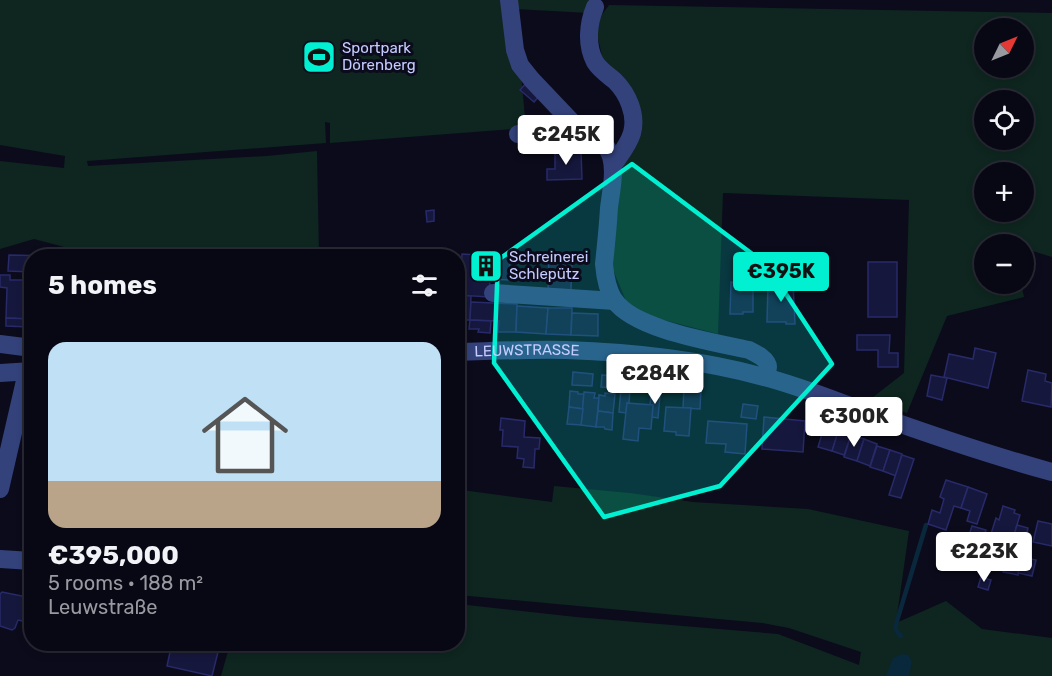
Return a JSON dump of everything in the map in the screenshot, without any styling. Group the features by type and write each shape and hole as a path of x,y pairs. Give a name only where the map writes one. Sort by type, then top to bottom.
{"street":[{"path":"509,0 515,50 520,65 580,133"},
{"path":"595,7 589,28 592,54 602,70 627,97 634,121 631,136 613,165"},
{"path":"518,134 580,133 599,140 606,147 613,165 604,264 609,291 615,301 627,312 650,324 755,352 766,361 768,366 765,377"},
{"path":"493,293 615,301"},
{"path":"0,344 24,347"},
{"name":"LEUWSTRASSE","path":"465,352 566,350 633,354 695,362 765,377 942,439 1052,472"},
{"path":"0,373 24,371"},
{"path":"0,489 24,391"},
{"path":"0,559 24,560"}],"highlighted area":[{"path":"632,164 767,265 832,364 720,486 604,517 494,363 498,260"}],"green space":[{"path":"0,0 594,0 589,13 515,9 526,128 330,143 330,123 325,122 326,143 87,161 88,166 317,151 319,249 72,249 34,239 0,249 0,161 64,168 65,156 0,145"},
{"path":"609,5 1052,13 1052,257 1034,251 1034,234 974,234 974,294 1023,294 1024,297 947,316 907,413 868,401 904,373 909,200 723,193 718,334 652,317 626,301 612,267 623,161 639,128 604,65 595,24"},
{"path":"554,486 693,502 808,509 909,531 896,623 946,601 982,629 1052,638 1052,676 221,676 228,651 465,651 465,605 576,617 778,634 859,665 861,652 789,628 762,623 465,596 465,490 552,502"}],"water":[{"path":"902,654 908,655 912,661 909,676 886,676 893,658"}],"building":[{"path":"527,82 541,94 534,102 520,90"},
{"path":"581,151 582,179 547,180 547,169 555,169 555,152"},
{"path":"434,210 434,221 427,222 426,211"},
{"name":"Schreinerei Schlepütz","path":"465,254 510,257 509,280 490,279 489,297 465,295"},
{"path":"9,255 24,255 24,272 8,271"},
{"path":"549,255 572,255 571,290 548,289"},
{"path":"868,262 897,262 897,317 868,317"},
{"path":"0,275 10,275 10,280 24,280 24,319 6,318 7,288 0,287"},
{"path":"742,275 753,276 753,312 730,314 731,282 742,283"},
{"path":"768,283 793,283 795,324 767,322"},
{"path":"465,296 471,296 470,320 465,320"},
{"path":"471,302 517,304 516,332 498,332 499,321 470,320"},
{"path":"517,306 548,308 546,334 516,332"},
{"path":"548,308 572,308 571,335 546,334"},
{"path":"572,313 598,314 598,336 571,335"},
{"path":"6,318 24,319 24,327 6,326"},
{"path":"470,320 491,321 490,333 478,332 479,329 469,329"},
{"path":"857,335 890,335 889,353 898,353 898,367 878,367 878,350 857,350"},
{"path":"975,348 996,353 988,388 944,377 949,354 973,359"},
{"path":"1028,370 1046,374 1045,381 1052,383 1051,407 1022,401"},
{"path":"573,372 593,374 592,386 572,385"},
{"path":"602,375 615,376 614,388 601,387"},
{"path":"931,375 947,378 942,400 927,396"},
{"path":"621,388 630,389 626,413 619,412"},
{"path":"684,388 701,389 700,409 683,408"},
{"path":"570,391 584,394 583,409 569,407"},
{"path":"584,392 595,393 594,398 599,398 596,427 581,425"},
{"path":"605,393 615,394 613,413 598,411 599,395 605,396"},
{"path":"651,395 660,396 658,418 652,417"},
{"path":"627,403 653,405 651,429 639,428 638,441 623,439"},
{"path":"743,404 758,406 756,419 741,417"},
{"path":"569,407 583,409 581,425 567,424"},
{"path":"666,407 691,408 689,436 664,431"},
{"path":"598,411 613,413 612,430 596,427"},
{"path":"764,417 805,421 803,452 762,449"},
{"path":"501,418 525,421 524,437 540,438 539,449 535,449 534,468 523,467 524,459 517,458 518,447 502,446"},
{"path":"708,421 747,424 745,454 725,452 726,444 706,443"},
{"path":"825,424 839,429 832,451 818,447"},
{"path":"839,429 852,433 844,455 832,451"},
{"path":"851,435 864,439 857,461 844,457"},
{"path":"864,439 877,444 870,466 857,461"},
{"path":"877,446 890,450 883,471 870,467"},
{"path":"890,450 902,454 896,476 883,471"},
{"path":"902,455 914,459 901,498 889,495"},
{"path":"946,480 968,487 961,508 954,506 946,530 928,524 932,510 940,513 944,499 940,497"},
{"path":"968,487 987,494 977,524 967,521 970,511 961,508"},
{"path":"1003,506 1015,510 1014,513 1020,515 1011,544 990,537 996,518 999,520"},
{"path":"1038,521 1052,524 1052,546 1033,542"},
{"path":"1017,525 1028,528 1018,575 1003,572"},
{"path":"972,526 986,530 976,560 970,558 974,544 967,541"},
{"path":"1021,557 1036,560 1032,576 1018,573"},
{"path":"981,577 991,580 988,590 978,587"},
{"path":"2,592 24,596 24,621 18,620 12,630 0,626 0,594"},
{"path":"170,652 218,652 212,676 167,666"}],"waterway":[{"path":"901,636 897,631 896,623 926,525"}],"place":[{"name":"Sportpark Dörenberg","path":"319,57"},
{"name":"Schreinerei Schlepütz","path":"486,266"}]}
